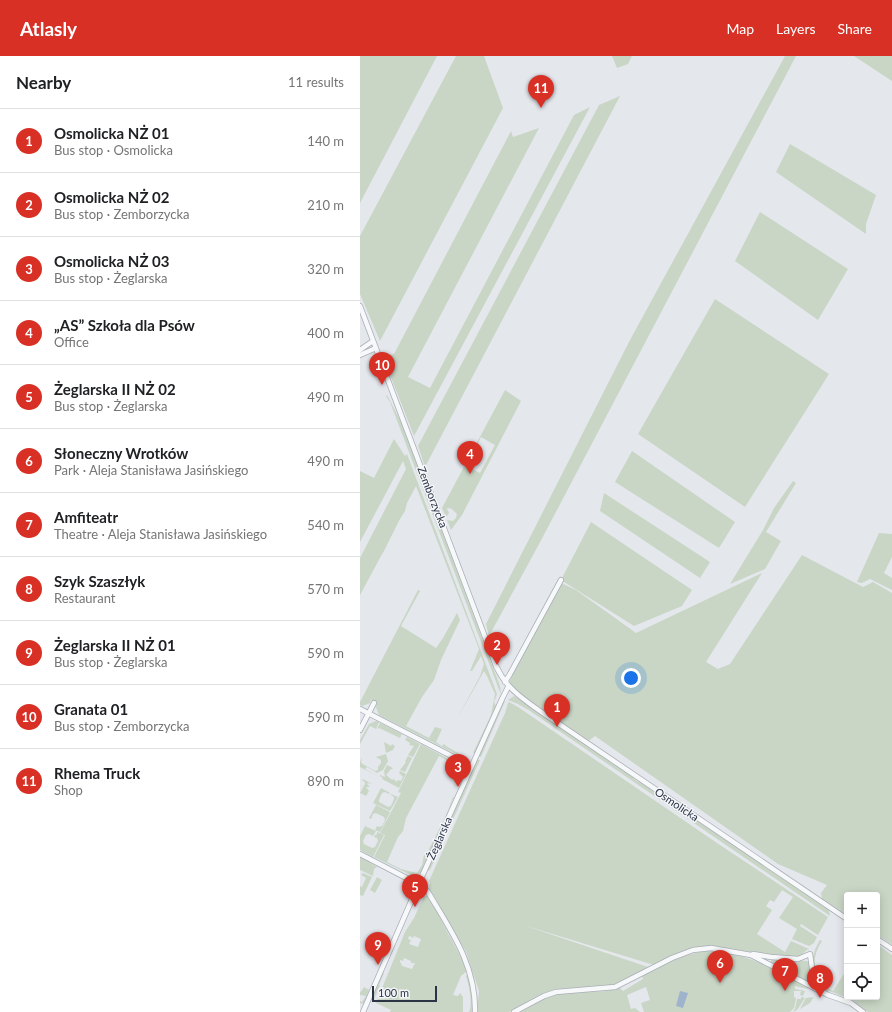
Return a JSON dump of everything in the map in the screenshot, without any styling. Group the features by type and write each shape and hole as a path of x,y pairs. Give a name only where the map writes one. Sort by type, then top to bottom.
{"street":[{"name":"Zemborzycka","path":"360,306 495,665 508,687"},
{"path":"360,350 373,341"},
{"path":"360,355 376,348"},
{"path":"505,682 561,580"},
{"name":"Żeglarska","path":"363,1012 418,884 508,687"},
{"name":"Osmolicka","path":"508,687 573,733 844,917"},
{"path":"360,730 374,703"},
{"path":"360,709 471,766"},
{"path":"360,854 418,884 428,892 463,954 473,984 475,1012"},
{"path":"880,941 892,949"},
{"path":"514,1012 544,996 556,992 608,988 619,985 672,958 693,950 711,948 771,957 798,958 810,954 814,982 812,986"},
{"path":"745,953 828,995 851,1003 863,1012"}],"green space":[{"path":"360,56 437,56 360,203"},
{"path":"456,56 484,56 503,108 380,341 360,294 360,236"},
{"path":"612,56 632,56 628,64 617,68"},
{"path":"785,56 796,56 538,546 489,636 486,624 630,340"},
{"path":"854,56 892,56 892,81"},
{"path":"620,96 425,467 418,446 599,105"},
{"path":"590,107 414,436 383,357 394,354 511,131 513,137 539,128 408,377 430,388 574,115"},
{"path":"790,144 876,195 866,224 866,234 776,172"},
{"path":"760,212 848,269 818,320 735,261"},
{"path":"715,299 829,374 745,507 638,434"},
{"path":"505,390 521,401 462,515 451,530 447,520 453,521 457,514 452,509 448,508 449,513 446,517 442,508","holes":["481,437 495,445 480,473 466,466"]},
{"path":"387,395 402,424 500,686 501,695 390,402 386,396"},
{"path":"394,439 405,456 407,454 497,694 494,702 496,706 475,753 473,753 491,715 495,694 484,671 457,719 480,676 484,664 481,656 472,671 470,671 479,649 416,486 407,503 405,511 360,595 360,558 406,469 403,461 360,542 360,471 374,478"},
{"path":"632,451 735,522 719,548 615,482"},
{"path":"793,481 796,483 766,532 781,541 765,569 730,584 763,530 774,508"},
{"path":"604,493 710,562 700,578 600,511"},
{"path":"591,522 692,590 682,606 634,626 561,580"},
{"path":"879,533 892,534 892,557 884,573 892,578 892,590 870,579 862,583 857,582"},
{"path":"802,555 863,587 873,582 892,593 892,945 880,937 880,892 844,892 844,913 822,899 821,893 827,885 778,864 595,736 587,742 518,692 509,682 559,582 576,590 636,633 762,573 706,662 718,669 730,664"},
{"path":"418,590 420,591 401,626 436,648 457,613 460,620 441,660 434,680 422,697 406,726 429,738 435,727 442,729 436,742 442,746 444,744 468,759 379,715 376,707 377,703 371,700 370,703 362,706 360,705 360,702"},
{"path":"514,696 633,777 638,782 829,910 830,916 530,711 508,700"},
{"path":"503,701 505,701 481,757 478,756"},
{"path":"509,702 828,917 818,935 801,924 800,926 817,937 814,943 809,946 792,939 797,929 779,918 793,897 782,890 774,902 770,900 766,906 772,910 757,934 785,952 791,941 809,949 809,950 808,949 799,957 771,955 708,946 683,951 654,965 523,925 648,967 623,981 608,986 557,989 539,995 509,1012 477,1012 479,991 466,952 429,888 429,881"},
{"path":"376,721 379,722 376,729 370,726 360,744 360,740 369,724"},
{"path":"380,723 402,734 400,738 379,728 377,729"},
{"path":"407,737 420,744 413,757 408,755 414,746 409,745 410,743 405,740"},
{"path":"384,742 391,746 392,744 395,746 393,750 386,753"},
{"path":"421,744 463,767 462,768 439,756 406,818 403,831 398,837 387,862 401,869 417,873 422,865 424,855 427,853 444,819 421,873 420,872 417,877 415,877 374,857 385,835 380,833 401,793 398,792"},
{"path":"386,754 388,761 383,770 377,773 367,767 365,769 377,776 360,767 362,757 361,763 375,771 378,770 381,760 376,757"},
{"path":"408,756 412,758 405,772 400,770 406,762 405,761"},
{"path":"477,759 480,760 430,870 427,871"},
{"path":"387,765 393,768 386,775 392,780 394,779 396,782 398,780 401,781 403,777 399,773 400,771 406,774 399,788 382,779 383,778 380,776 379,777 380,775 385,777 384,771"},
{"path":"363,779 372,784 367,784 370,787 366,787 369,791 366,796 360,793 365,784 362,780"},
{"path":"381,788 390,793 382,793 379,802 388,807 391,806 394,799 391,794 398,797 390,811 373,803"},
{"path":"376,805 390,812 380,832 375,830 377,826 382,826 385,820 384,817 376,813 373,814 371,819 369,818"},
{"path":"365,826 376,831 373,836 369,834 366,835 363,841 364,844 372,848 375,847 378,841 377,838 374,837 376,834 377,835 377,832 384,835 373,857 360,850 360,836"},
{"path":"360,857 377,867 374,869 373,876 360,870"},
{"path":"363,873 372,877 363,896 360,895 360,886 362,887 366,878 361,875"},
{"path":"377,877 382,880 375,893 370,890"},
{"path":"424,896 427,896 430,899 467,971 461,976 453,995 458,996 460,993 463,997 463,1012 390,1012 391,1010 376,1003 405,932 414,918","holes":["409,936 412,937 412,939 414,936 421,939 418,947 409,944 411,940 408,939","404,958 411,961 411,963 415,963 412,969 402,966 400,960 403,961"]},
{"path":"820,940 822,941 815,957 818,985 833,991 844,974 844,997 817,986 812,963"},
{"path":"880,946 892,955 892,1012 868,1012 852,1000 880,1000"},
{"path":"706,951 721,952 747,958 771,968 809,988 795,986 795,989 805,991 803,996 800,995 801,991 794,991 794,997 796,998 794,1008 790,1012 644,1012 641,1003 650,1000 646,987 627,995 631,1009 635,1008 640,1012 518,1012 544,998 560,993 597,992 619,987 623,991 643,979 642,976 665,964 681,957"},
{"path":"771,959 807,961 809,963 812,980 808,982 771,963"},
{"path":"382,973 384,973 373,1002 372,996"},
{"path":"468,974 473,1012 469,1012 471,999 466,976"},
{"path":"364,987 369,990 364,1004 360,1003 360,1001 362,1002 366,996 360,995 360,991 361,992"},
{"path":"801,997 805,998 797,1010 793,1012 797,999 801,999"},
{"path":"814,997 810,1003 800,1009 806,998"}],"water":[{"path":"680,991 688,993 683,1008 676,1006"}],"place":[{"name":"Rhema Truck","path":"541,108"},
{"name":"Granata 01","path":"382,385"},
{"name":"„AS” Szkoła dla Psów","path":"470,474"},
{"name":"Osmolicka NŻ 02","path":"497,665"},
{"name":"Osmolicka NŻ 01","path":"557,727"},
{"name":"Osmolicka NŻ 03","path":"458,787"},
{"name":"Żeglarska II NŻ 02","path":"415,907"},
{"name":"Żeglarska II NŻ 01","path":"378,965"},
{"name":"Słoneczny Wrotków","path":"720,983"},
{"name":"Amfiteatr","path":"785,991"},
{"name":"Szyk Szaszłyk","path":"820,998"}]}
